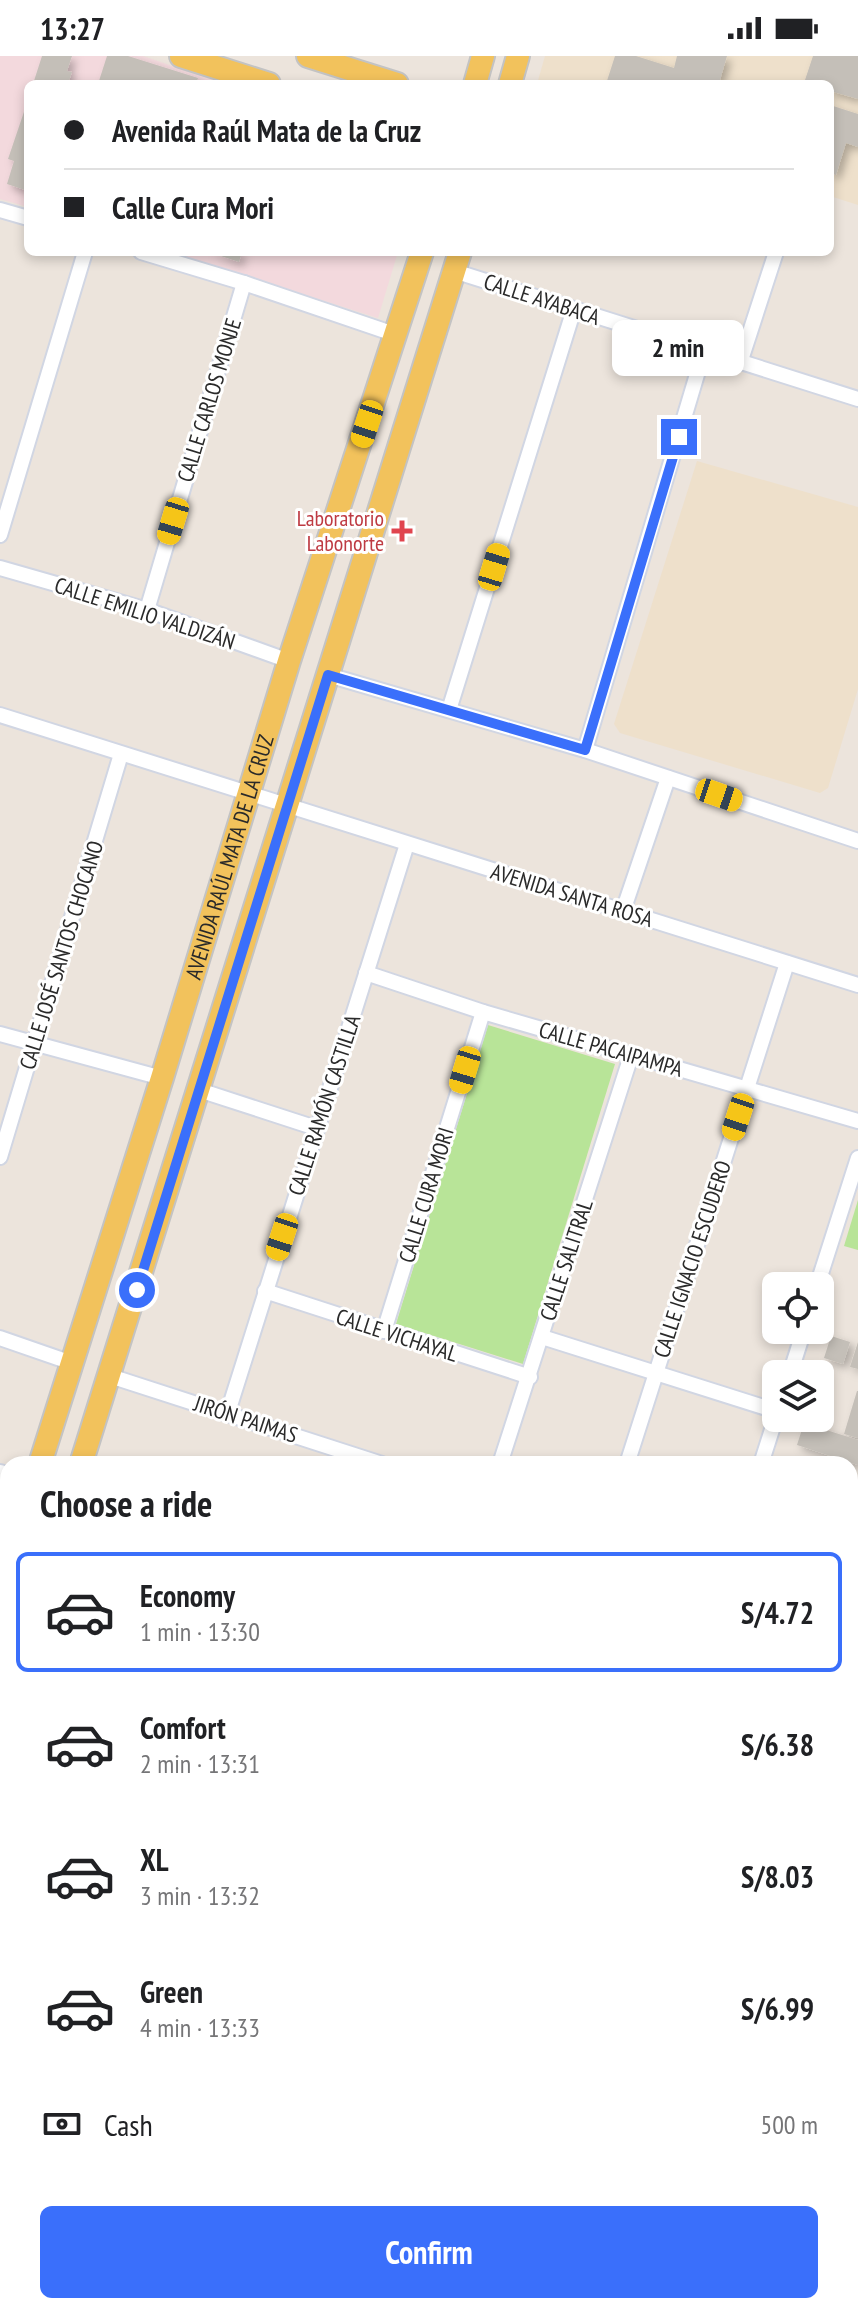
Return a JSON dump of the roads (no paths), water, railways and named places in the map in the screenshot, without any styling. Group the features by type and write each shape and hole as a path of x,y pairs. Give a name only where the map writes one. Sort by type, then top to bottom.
{"main road":[{"path":"181,56 256,80"},
{"path":"308,56 384,80"},
{"path":"476,80 483,56"},
{"path":"511,80 518,56"},
{"name":"AVENIDA RAÚL MATA DE LA CRUZ","path":"43,1456 289,661 421,256"},
{"name":"AVENIDA RAÚL MATA DE LA CRUZ","path":"84,1456 457,262"}],"street":[{"path":"0,210 24,217"},
{"path":"0,535 84,256"},
{"path":"154,256 397,335"},
{"path":"740,363 775,256"},
{"name":"CALLE AYABACA","path":"457,262 574,309 858,399"},
{"name":"CALLE CARLOS MONJE","path":"147,610 244,283"},
{"path":"449,710 574,309"},
{"path":"585,750 704,351"},
{"name":"CALLE EMILIO VALDIZÁN","path":"0,568 147,610 289,661"},
{"path":"328,675 585,750 858,841"},
{"path":"0,732 2,716"},
{"name":"AVENIDA SANTA ROSA","path":"2,716 858,985"},
{"name":"CALLE JOSÉ SANTOS CHOCANO","path":"0,1157 121,754"},
{"path":"623,911 668,778"},
{"name":"CALLE RAMÓN CASTILLA","path":"228,1412 407,844"},
{"name":"CALLE IGNACIO ESCUDERO","path":"630,1456 787,963"},
{"name":"CALLE PACAIPAMPA","path":"366,973 483,1012 858,1121"},
{"name":"CALLE CURA MORI","path":"384,1331 483,1012"},
{"path":"0,1034 162,1078"},
{"name":"CALLE SALITRAL","path":"503,1456 631,1056"},
{"path":"199,1090 316,1128"},
{"path":"821,1272 858,1158"},
{"name":"CALLE VICHAYAL","path":"265,1291 530,1377"},
{"path":"542,1337 762,1409"},
{"path":"0,1338 72,1363"},
{"name":"JIRÓN PAIMAS","path":"110,1376 358,1456"},
{"path":"763,1456 771,1432"}],"place":[{"name":"Laboratorio Labonorte","path":"402,531"}]}
